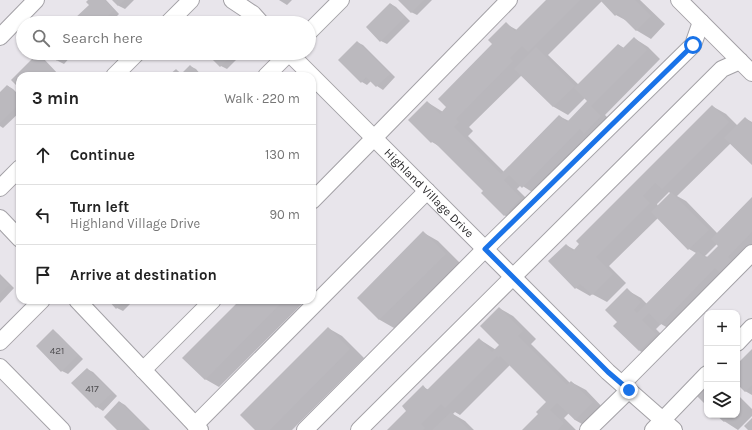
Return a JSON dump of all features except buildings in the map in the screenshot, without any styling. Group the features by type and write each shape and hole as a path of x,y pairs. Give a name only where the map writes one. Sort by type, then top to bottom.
{"street":[{"path":"20,16 36,0"},
{"path":"175,16 191,0"},
{"path":"232,0 254,16"},
{"path":"316,25 341,0"},
{"path":"316,197 509,0"},
{"path":"679,0 752,73"},
{"path":"0,37 16,21"},
{"path":"305,430 485,249 693,45 701,22"},
{"path":"118,72 130,60"},
{"path":"270,72 282,60"},
{"name":"Highland Village Drive","path":"296,60 308,72"},
{"path":"359,430 722,69 740,61"},
{"name":"Highland Village Drive","path":"316,80 608,372 625,387 663,427"},
{"path":"0,188 16,172"},
{"path":"81,304 198,427 427,190"},
{"path":"0,218 16,235"},
{"path":"588,430 625,387 752,253"},
{"path":"0,342 38,304"},
{"path":"143,370 209,304"},
{"path":"740,340 752,327"},
{"path":"0,367 62,430"},
{"path":"663,427 704,378"}],"route":[{"path":"629,390 608,372 485,249 693,45"}]}
